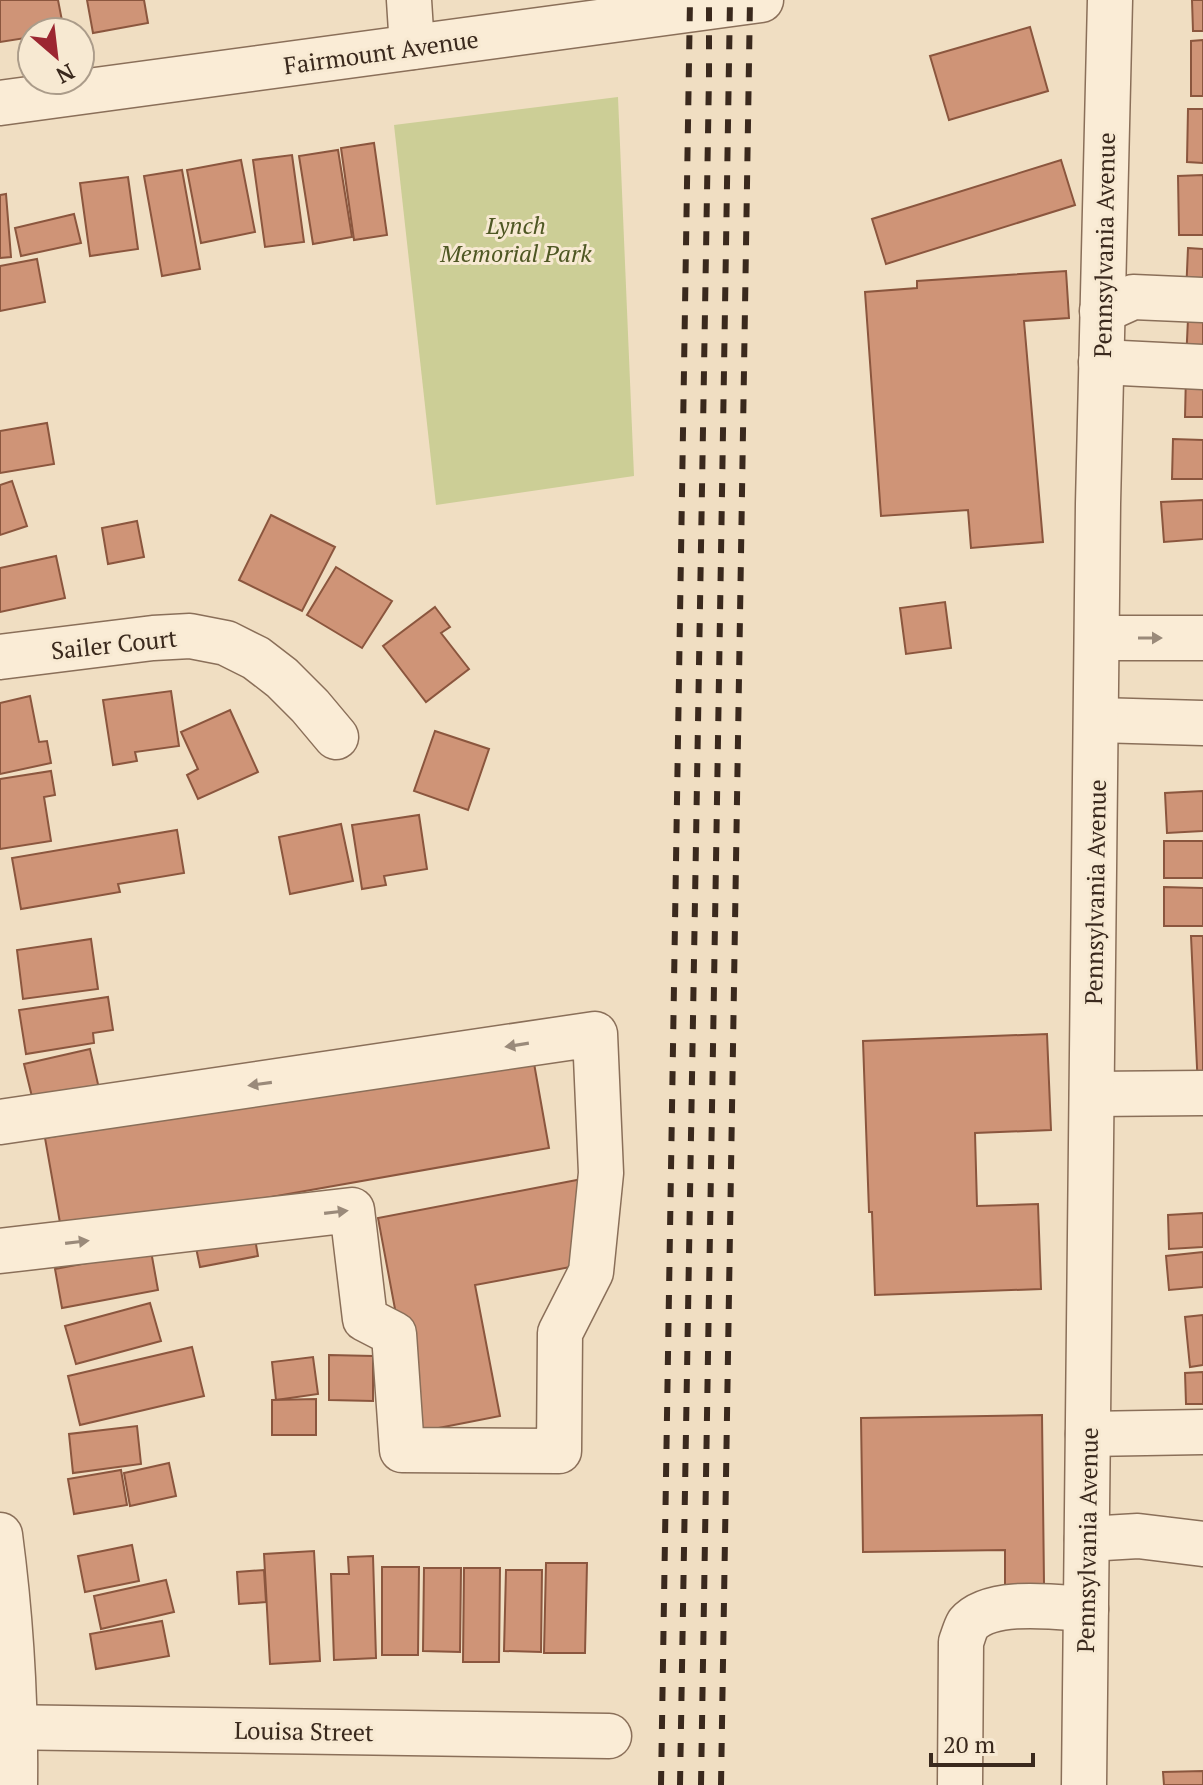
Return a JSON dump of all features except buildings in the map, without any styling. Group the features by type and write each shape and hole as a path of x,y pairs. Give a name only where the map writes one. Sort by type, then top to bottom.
{"street":[{"path":"409,0 412,47"},
{"name":"Fairmount Avenue","path":"0,103 761,0"},
{"name":"Pennsylvania Avenue","path":"1084,1785 1101,362 1110,0"},
{"path":"1102,311 1133,297 1203,300"},
{"path":"1102,311 1203,314"},
{"path":"1101,362 1203,367"},
{"name":"Sailer Court","path":"0,657 153,638 190,636 226,643 256,658 282,678 336,737"},
{"path":"1097,638 1203,638"},
{"path":"1097,720 1203,723"},
{"path":"0,1122 595,1034 601,1173 591,1272 560,1333 559,1451 402,1450 394,1334 365,1319 352,1210 0,1251"},
{"path":"1092,1094 1203,1093"},
{"path":"1088,1434 1203,1432"},
{"path":"0,1535 8,1594 8,1727 15,1785"},
{"path":"1087,1539 1138,1536 1203,1544"},
{"path":"960,1785 961,1642 968,1624 992,1609 1039,1606 1086,1609"},
{"name":"Louisa Street","path":"8,1727 609,1736"}],"green space":[{"name":"Lynch Memorial Park","path":"618,97 634,476 436,505 394,125"}],"railway":[{"path":"661,1785 690,0"},
{"path":"680,1785 709,0"},
{"path":"701,1785 730,0"},
{"path":"721,1785 750,0"}]}
